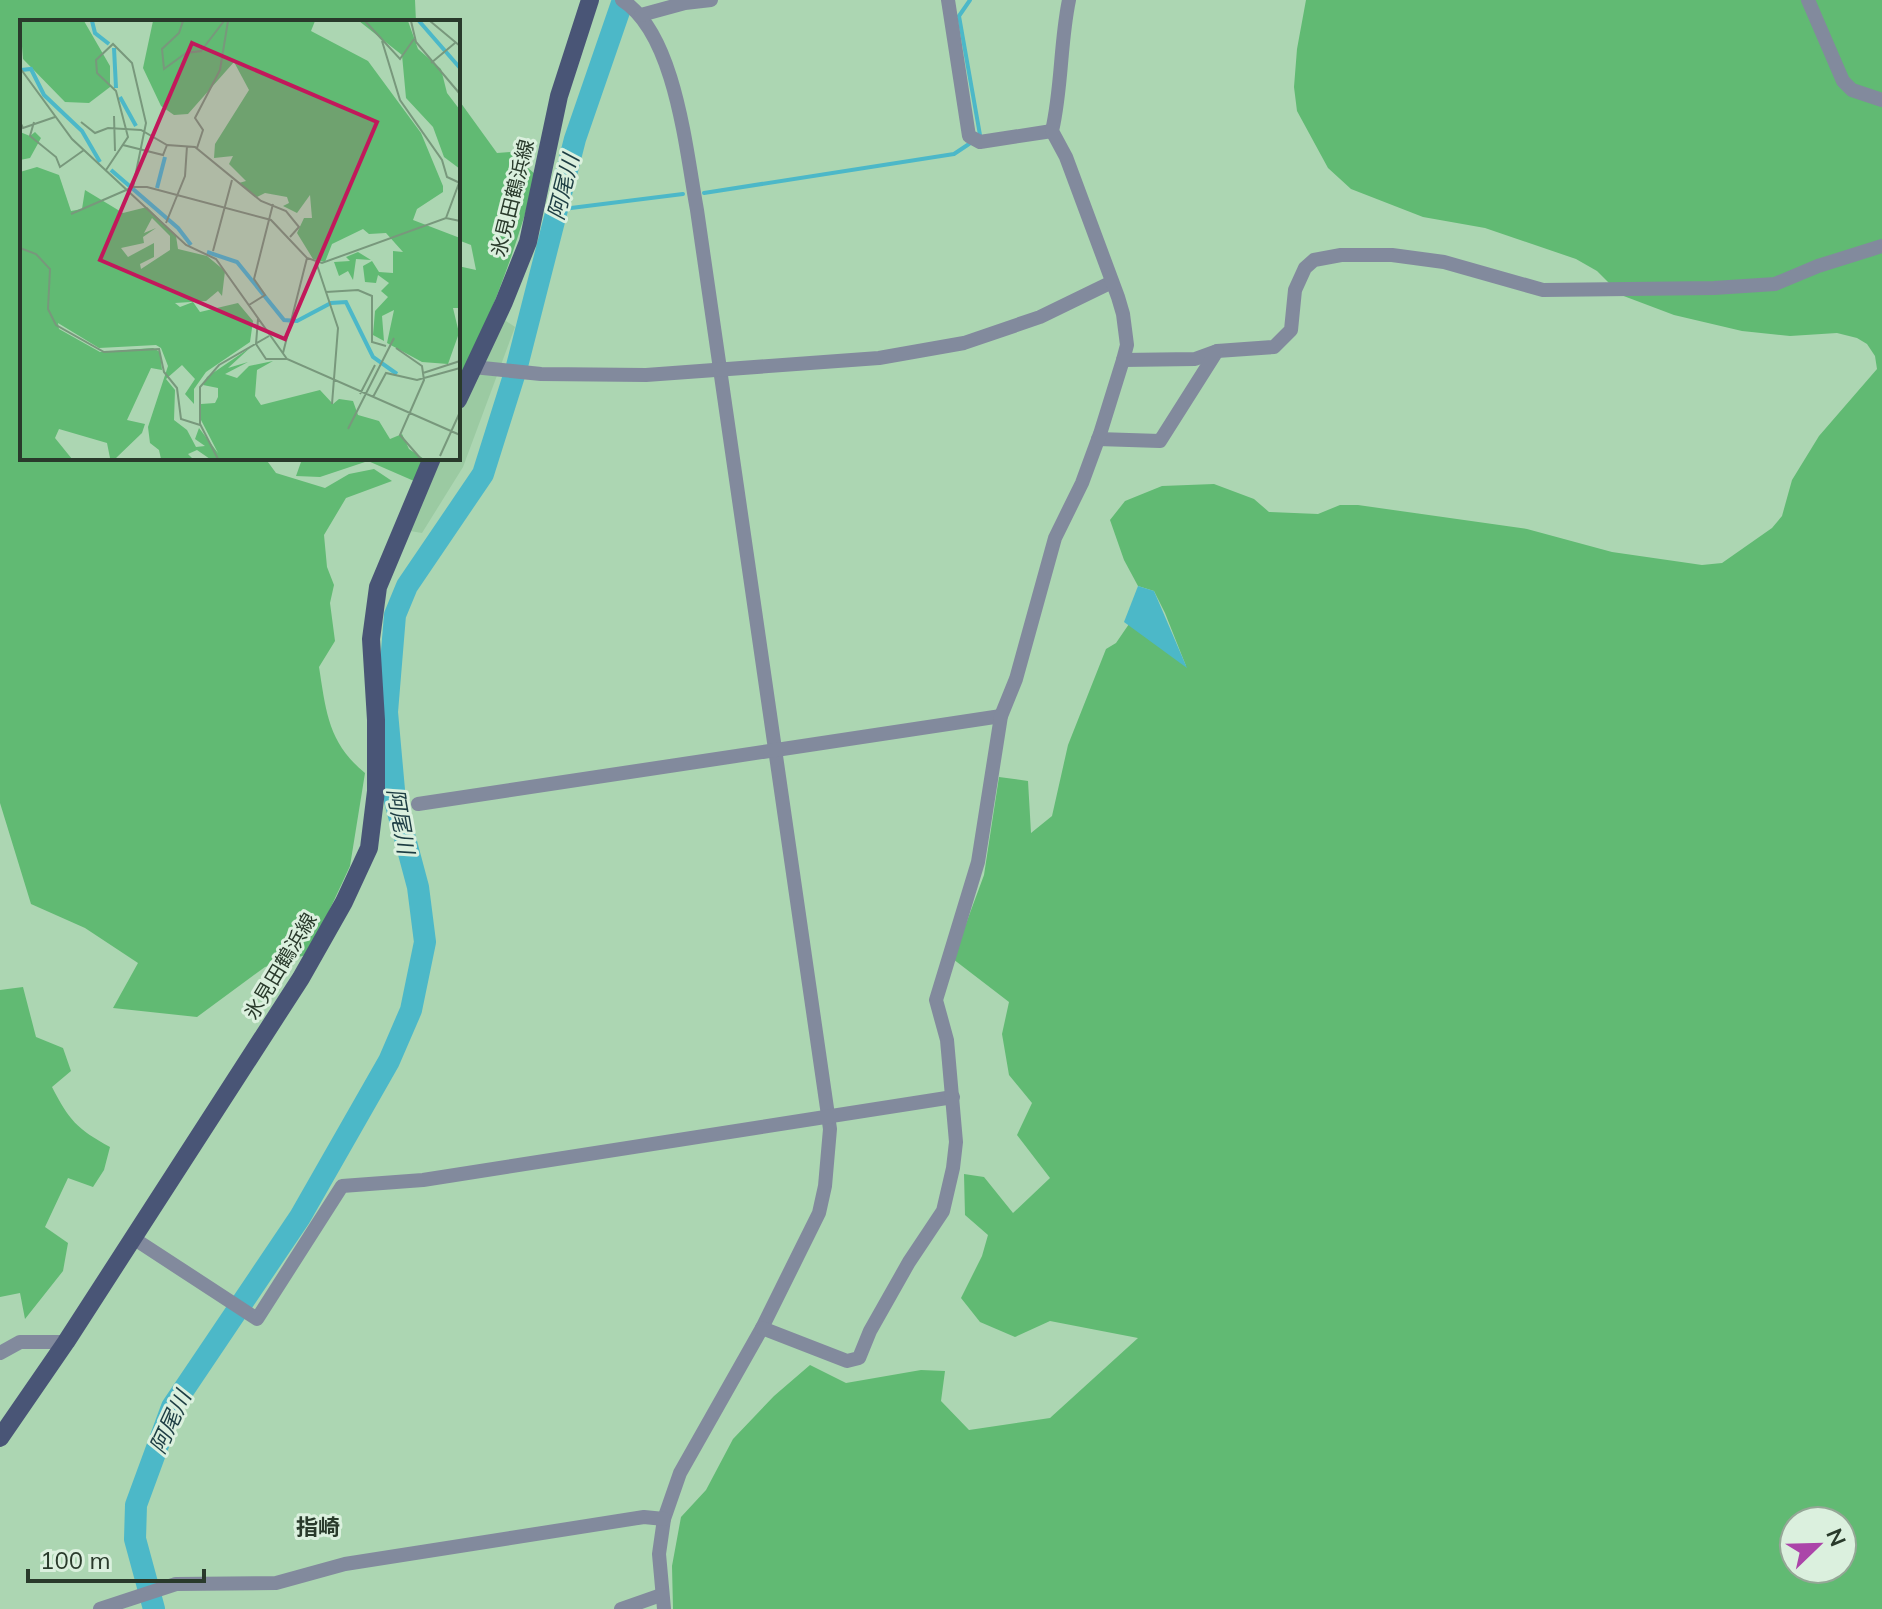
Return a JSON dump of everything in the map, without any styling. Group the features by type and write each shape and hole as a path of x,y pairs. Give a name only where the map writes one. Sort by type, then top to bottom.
{"main road":[{"name":"氷見田鶴浜線","path":"460,396 528,242 559,96 590,0"},
{"name":"氷見田鶴浜線","path":"0,1438 66,1342 301,978 344,902 369,848 376,791 371,639 378,587 431,460"}],"street":[{"path":"621,1609 663,1602 659,1554 664,1519 680,1473 762,1328 819,1213 829,1153 830,1116 680,115 671,77 631,7 711,0"},
{"path":"948,0 969,136 980,142 1052,131"},
{"path":"762,1328 847,1361 859,1358 870,1331 909,1262 943,1211 955,1155 947,1040 936,1000 978,862 1001,716 1016,679 1055,538 1082,483 1127,345 1123,314 1112,282 1066,157 1052,131 1057,110 1062,35 1069,0"},
{"path":"1808,0 1843,81 1852,90 1882,100"},
{"path":"1123,360 1195,359 1217,351 1274,347 1291,330 1295,290 1305,268 1314,260 1341,255 1392,255 1444,262 1543,290 1714,288 1775,284 1818,266 1882,246"},
{"path":"473,367 529,374 646,375 879,358 964,343 1040,317 1112,282"},
{"path":"1098,439 1160,441 1217,351"},
{"path":"418,804 1001,716"},
{"path":"133,1238 257,1319 342,1186 423,1180 953,1097"},
{"path":"0,1353 20,1342 66,1342"},
{"path":"100,1609 184,1583 276,1583 345,1564 416,1552 644,1517 664,1519"}],"shaded area":[{"path":"503,319 515,327 463,467 422,533 410,531 439,460 460,460 460,412"}],"green space":[{"path":"0,0 415,0 416,20 20,20 20,460 266,460 276,473 325,488 349,474 374,469 392,481 346,498 324,535 327,567 334,585 330,603 335,641 319,667 324,698 336,738 365,773 350,866 309,954 265,967 197,1017 113,1008 138,963 85,928 31,904 0,803"},
{"path":"1306,0 1882,0 1882,1609 673,1609 672,1566 681,1517 706,1490 733,1439 774,1396 810,1365 846,1383 921,1370 945,1371 941,1401 969,1430 1050,1418 1138,1338 1050,1321 1015,1337 980,1322 961,1298 982,1256 988,1235 965,1215 964,1174 984,1177 1013,1213 1050,1178 1017,1135 1032,1103 1009,1075 1002,1034 1009,1002 953,959 984,875 999,777 1028,781 1031,833 1052,816 1068,745 1106,649 1116,643 1129,624 1186,666 1154,591 1138,586 1124,560 1110,520 1125,501 1162,486 1214,484 1254,499 1269,512 1318,514 1340,505 1358,505 1527,529 1612,552 1702,565 1722,563 1772,528 1782,516 1792,480 1819,436 1877,369 1875,356 1867,344 1857,338 1837,333 1790,336 1742,331 1674,315 1621,295 1597,271 1576,259 1485,228 1423,217 1351,189 1328,168 1297,111 1294,87"},
{"path":"460,102 497,153 510,152 536,175 502,282 460,381 460,266 476,270 471,245 460,241"},
{"path":"424,460 414,481 368,461 320,477 296,476 301,462"},
{"path":"23,987 36,1037 63,1048 71,1071 52,1087 75,1123 110,1147 104,1170 93,1187 68,1178 45,1227 68,1243 63,1271 25,1319 20,1293 0,1297 0,990"}],"water":[{"path":"1138,586 1154,591 1187,668 1124,622"}],"waterway":[{"name":"阿尾川","path":"154,1609 135,1539 136,1505 172,1407 300,1217 389,1061 411,1010 425,942 418,887 395,801 387,712 395,615 407,586 483,474 517,366 575,139 623,0"},
{"path":"970,0 959,16 980,135"},
{"path":"704,193 954,154 969,144"},
{"path":"555,210 683,194"}],"district":[{"name":"指崎","path":"318,1527"}]}
